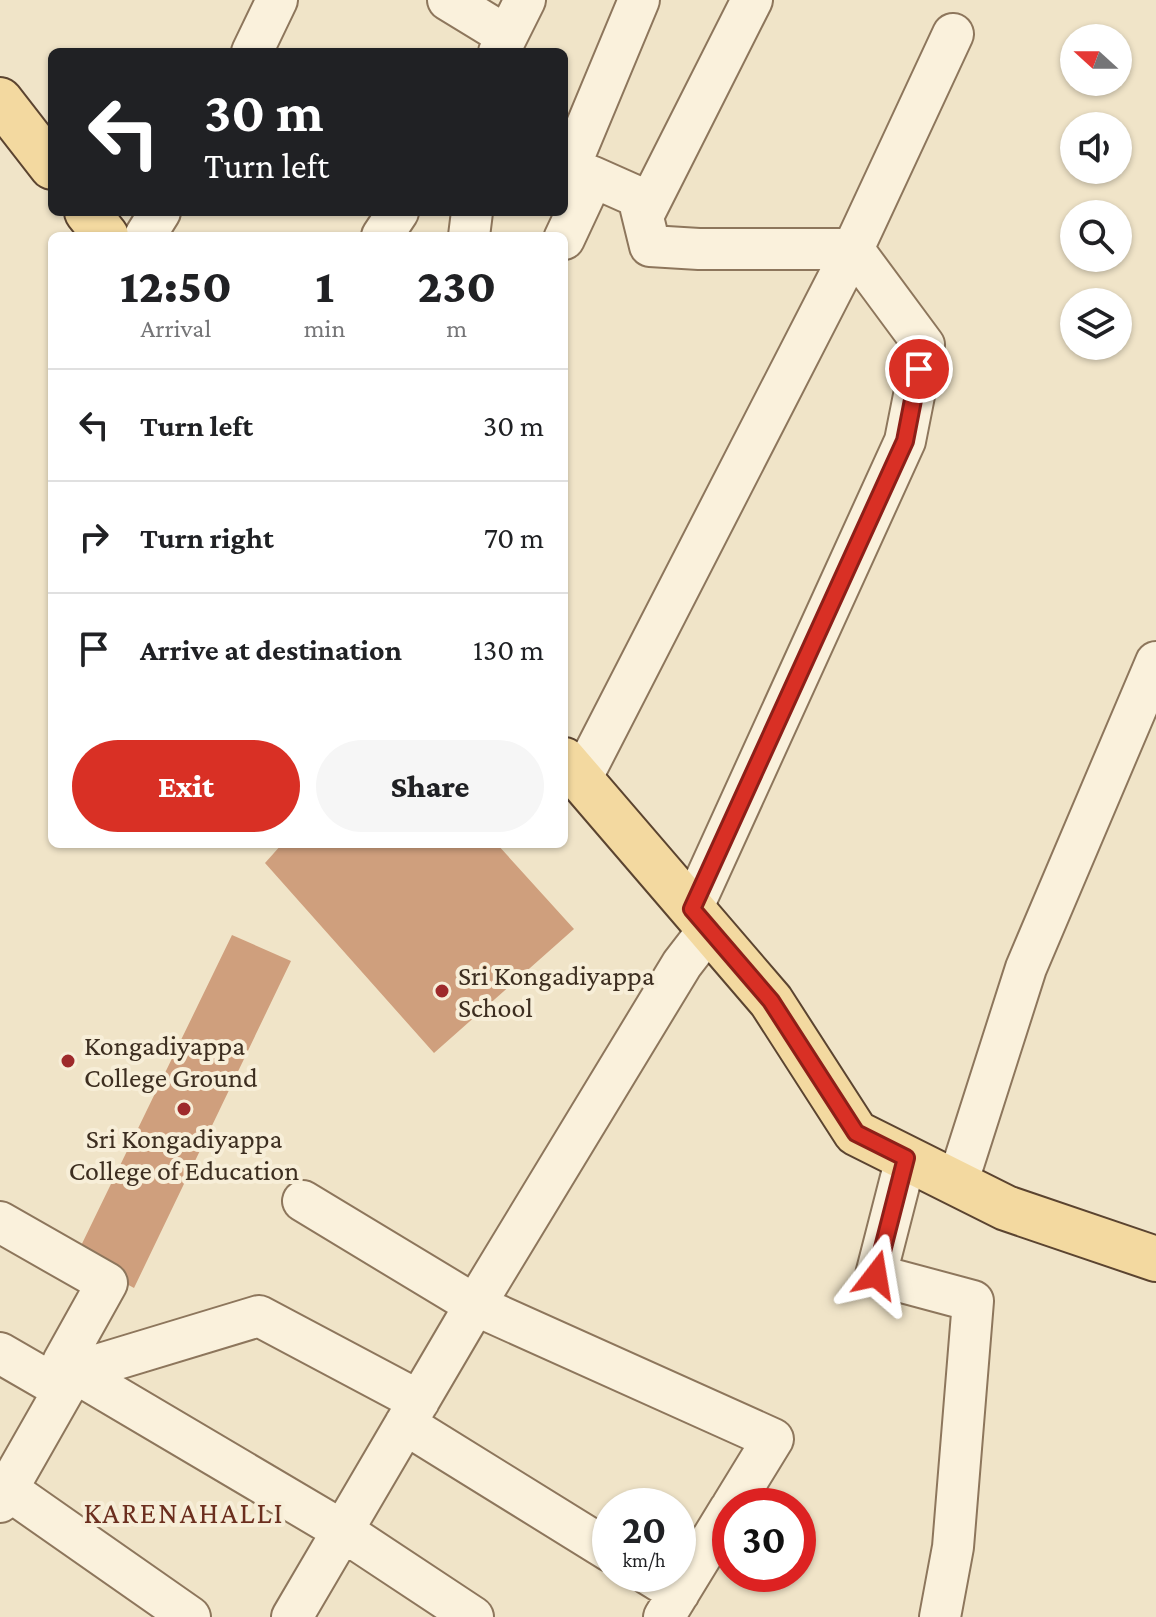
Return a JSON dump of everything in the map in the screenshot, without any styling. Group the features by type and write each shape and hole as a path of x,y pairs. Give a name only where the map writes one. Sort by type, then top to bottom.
{"main road":[{"path":"0,101 48,162"},
{"path":"90,216 103,232"},
{"path":"572,770 771,1001 856,1133 1006,1208 1156,1259"}],"street":[{"path":"254,48 277,0"},
{"path":"448,0 503,44 525,0"},
{"path":"639,0 569,168 638,197 650,246 853,249"},
{"path":"643,216 752,0"},
{"path":"572,770 853,249 953,34"},
{"path":"567,232 593,177"},
{"path":"292,1617 475,1305 682,964 905,441 924,345 853,249"},
{"path":"957,1184 1026,968 1156,662"},
{"path":"906,1158 876,1275 973,1301 953,1547 940,1617"},
{"path":"303,1201 475,1305 773,1439 743,1488"},
{"path":"0,1222 107,1283 63,1362 69,1381"},
{"path":"190,1617 4,1496 69,1381 259,1316 412,1413 592,1538"},
{"path":"0,1353 69,1381 343,1531 473,1617"},
{"path":"664,1595 712,1533"}],"building":[{"name":"Sri Kongadiyappa School","path":"278,848 501,848 574,929 434,1053 265,863"},
{"name":"Sri Kongadiyappa College of Education","path":"232,935 291,961 134,1288 76,1256"}],"place":[{"name":"Sri Kongadiyappa School","path":"442,991"},
{"name":"Kongadiyappa College Ground","path":"68,1061"},
{"name":"Sri Kongadiyappa College of Education","path":"184,1109"}],"district":[{"name":"KARENAHALLI","path":"184,1513"}],"route":[{"path":"876,1275 906,1158 856,1133 771,1001 692,909 905,441 919,369"}]}
